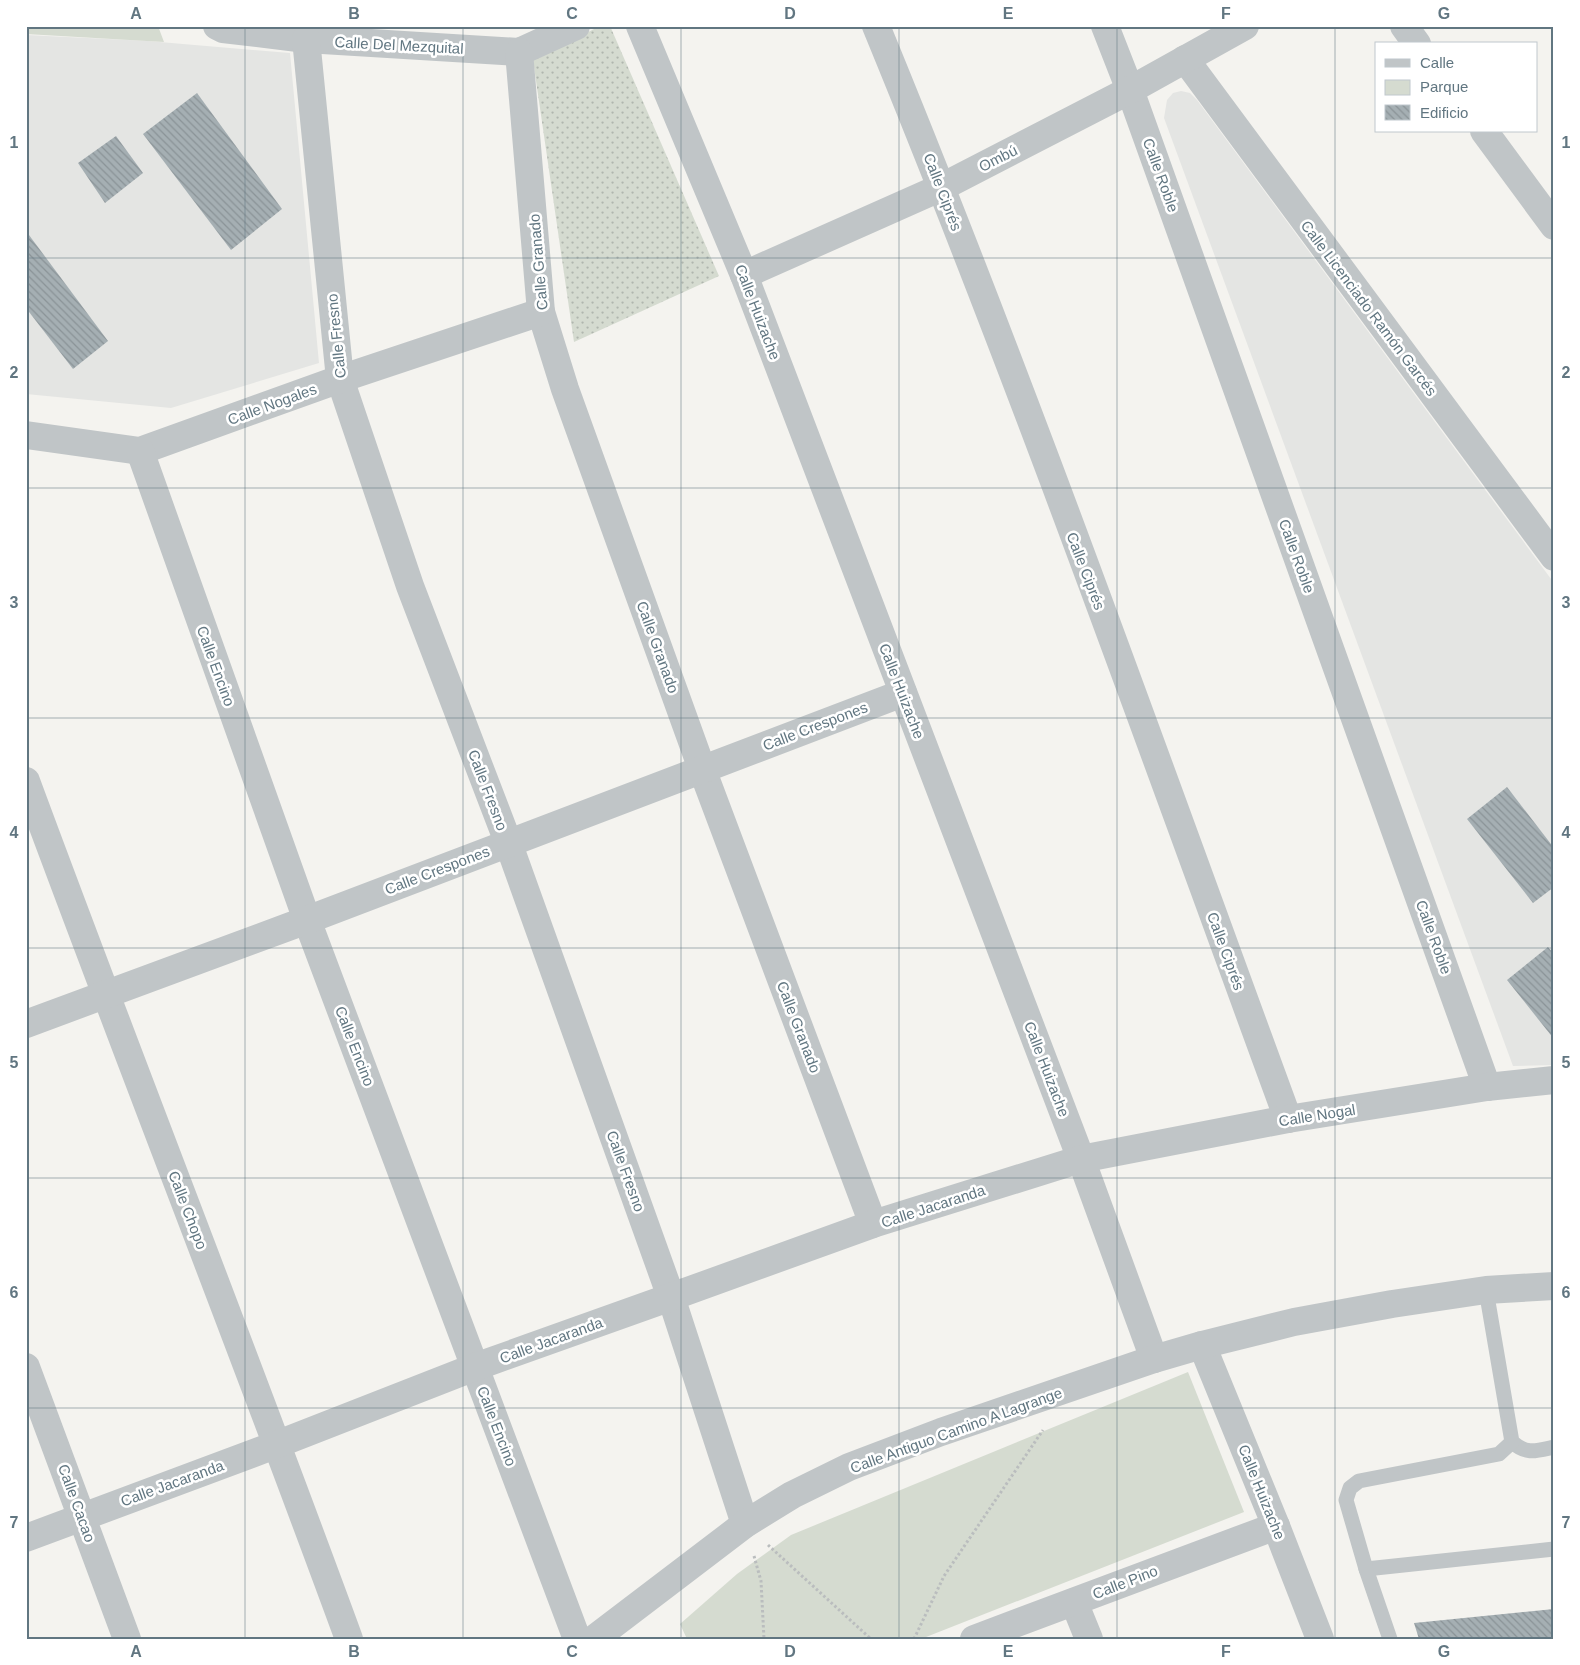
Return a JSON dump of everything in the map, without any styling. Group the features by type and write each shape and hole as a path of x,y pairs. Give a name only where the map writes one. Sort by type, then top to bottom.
{"street":[{"name":"Calle Del Mezquital","path":"217,26 223,29 306,39 411,36 519,52 576,26"},
{"name":"Calle Huizache","path":"640,26 744,274 1081,1159 1154,1359"},
{"name":"Calle Ciprés","path":"876,26 942,187 1112,640 1288,1119"},
{"name":"Calle Roble","path":"1104,26 1130,90 1487,1087"},
{"name":"Ombú","path":"744,274 942,187 1130,90 1245,26"},
{"path":"1404,26 1416,42"},
{"name":"Calle Fresno","path":"306,39 340,379 410,586 508,842 671,1296 745,1524"},
{"name":"Calle Granado","path":"519,52 541,312 565,389 702,769 873,1224"},
{"name":"Calle Licenciado Ramón Garcés","path":"1185,59 1554,557"},
{"path":"1485,132 1554,226"},
{"name":"Calle Nogales","path":"26,435 140,451 340,379 541,312"},
{"name":"Calle Encino","path":"140,451 307,920 577,1639"},
{"name":"Calle Crespones","path":"26,1024 307,920 903,693"},
{"name":"Calle Chopo","path":"26,781 105,995 278,1444 350,1639"},
{"name":"Calle Nogal","path":"1081,1159 1288,1119 1487,1087 1554,1080"},
{"name":"Calle Jacaranda","path":"26,1538 278,1444 475,1367 671,1296 873,1224 1081,1159"},
{"name":"Calle Antiguo Camino A Lagrange","path":"594,1639 745,1524 792,1495 849,1468 941,1432 1154,1359 1294,1322 1392,1304 1486,1290 1554,1286"},
{"name":"Calle Huizache","path":"1202,1345 1320,1639"},
{"name":"Calle Cacao","path":"26,1367 127,1639"},
{"name":"Calle Pino","path":"974,1639 1276,1526"},
{"path":"1074,1602 1089,1639"}],"lane":[{"path":"1486,1290 1512,1442 1520,1449 1530,1452 1554,1447"},
{"path":"1390,1639 1366,1569 1346,1500 1347,1493 1353,1484 1359,1482 1499,1454 1512,1442"},
{"path":"1366,1569 1554,1548"}],"path":[{"path":"914,1639 944,1576 1045,1426"},
{"path":"745,1524 761,1581 764,1639"},
{"path":"745,1524 871,1639"}],"shaded area":[{"path":"26,35 148,41 290,53 319,363 171,408 26,394"},
{"path":"1181,91 1190,93 1197,100 1554,583 1554,1065 1513,1066 1164,118 1167,100 1173,93"}],"green space":[{"path":"26,26 158,26 164,42 26,34"},
{"path":"600,26 610,26 719,276 574,342 533,60"},
{"path":"1188,1372 1244,1512 921,1639 687,1639 680,1624 737,1574 791,1535"}],"building":[{"path":"197,93 282,209 231,250 143,134"},
{"path":"116,136 143,173 105,203 78,163"},
{"path":"26,231 108,341 73,369 26,308"},
{"path":"1507,787 1554,848 1554,887 1533,903 1467,819"},
{"path":"1548,947 1554,954 1554,1039 1507,980"},
{"path":"1554,1609 1554,1639 1419,1639 1414,1623"}]}
